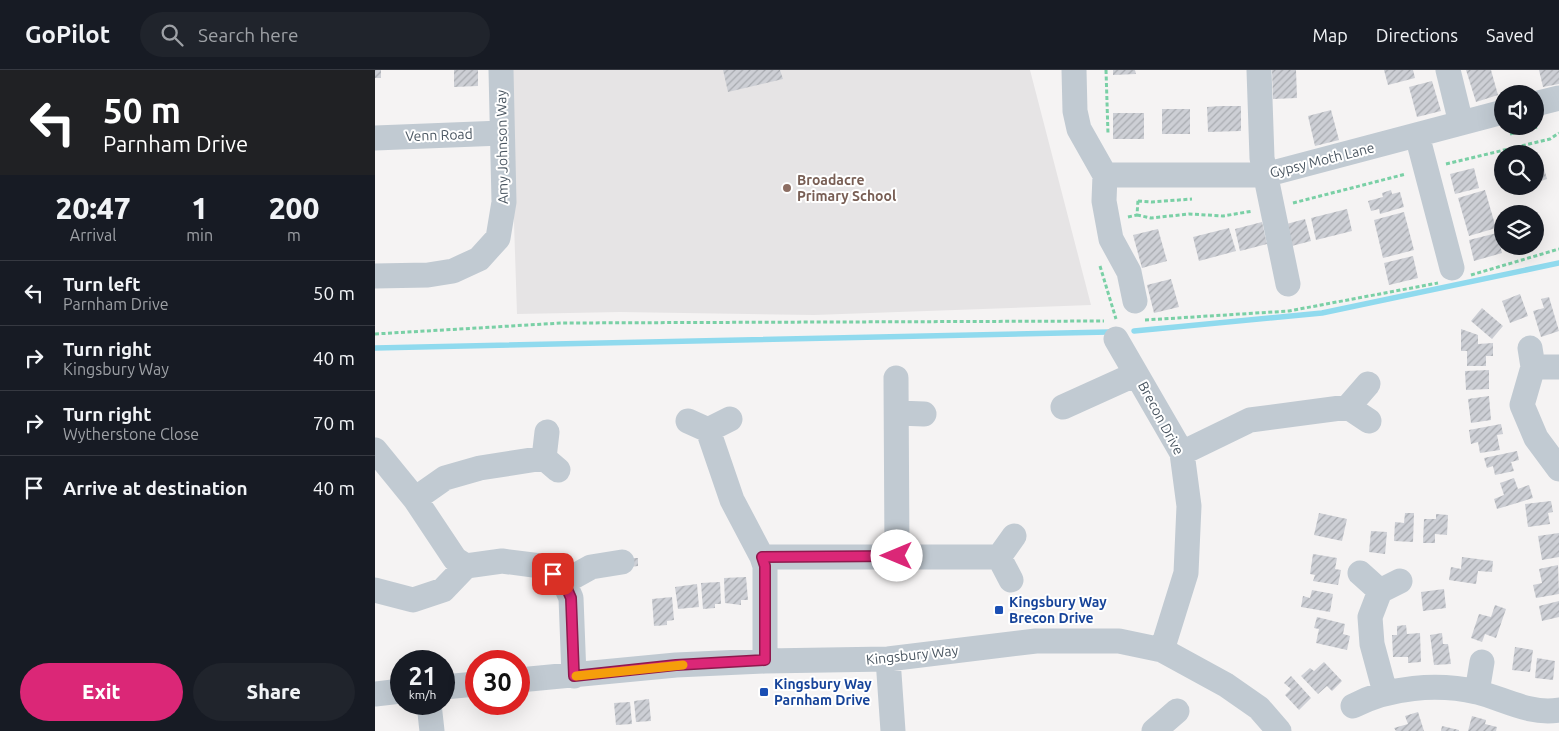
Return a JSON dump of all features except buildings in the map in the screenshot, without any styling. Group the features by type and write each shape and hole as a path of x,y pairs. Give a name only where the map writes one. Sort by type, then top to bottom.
{"street":[{"name":"Amy Johnson Way","path":"375,276 428,275 453,271 479,260 498,238 504,202 501,70"},
{"path":"1073,70 1075,111 1079,129 1105,175"},
{"path":"1259,70 1260,140 1265,175 1288,284"},
{"path":"1448,70 1461,122"},
{"path":"1544,102 1559,98"},
{"name":"Gypsy Moth Lane","path":"1105,175 1265,175 1494,114"},
{"name":"Venn Road","path":"375,138 502,133"},
{"path":"1417,135 1454,275"},
{"name":"Brecon Drive","path":"1105,175 1104,201 1111,239 1129,272 1128,320 1136,374 1182,453 1189,506 1187,573 1162,650"},
{"path":"1544,362 1522,405 1536,438 1559,469"},
{"path":"1063,408 1136,374"},
{"path":"896,378 898,413 897,556"},
{"path":"1182,453 1250,420 1347,407 1368,384"},
{"path":"1347,407 1369,421"},
{"path":"898,413 924,414"},
{"path":"709,423 732,500 765,566 765,660"},
{"path":"415,499 445,478 480,468 551,464 547,432"},
{"path":"375,450 415,499 455,559 466,566"},
{"path":"999,557 1014,536"},
{"path":"762,557 999,557"},
{"path":"999,557 1011,580"},
{"path":"375,590 413,600 443,590 466,566 502,561 541,566 564,582 571,598 574,676"},
{"path":"564,582 591,568 622,562"},
{"path":"1360,573 1390,586 1370,618 1372,644 1385,692"},
{"name":"Kingsbury Way","path":"530,679 676,665 765,660 888,659 1036,641 1119,642 1162,650 1226,685 1259,708 1279,731"},
{"path":"888,659 893,731"},
{"path":"1477,692 1483,662"},
{"path":"1353,706 1385,692 1443,687 1477,692 1519,706 1547,712 1559,710"},
{"path":"375,694 390,692"},
{"path":"1155,731 1177,711"},
{"path":"431,715 433,731"}],"path":[{"path":"1106,70 1108,139"},
{"path":"1137,215 1151,218 1189,214 1223,216 1272,208 1550,139 1559,133"},
{"path":"375,334 563,323 1128,320 1289,311 1454,275 1559,249"}],"shaded area":[{"name":"Broadacre Primary School","path":"509,70 1030,70 1091,305 814,315 620,312 517,314"}],"waterway":[{"path":"1134,331 1322,313 1559,263"},
{"path":"375,348 1109,332"}],"slow traffic":[{"path":"576,676 683,665"}],"place":[{"name":"Broadacre Primary School","path":"787,188"},
{"name":"Kingsbury Way Brecon Drive","path":"999,610"},
{"name":"Kingsbury Way Parnham Drive","path":"764,692"}],"route":[{"path":"553,574 564,582 571,598 574,676 676,665 765,660 765,566 762,557 897,556"}]}
